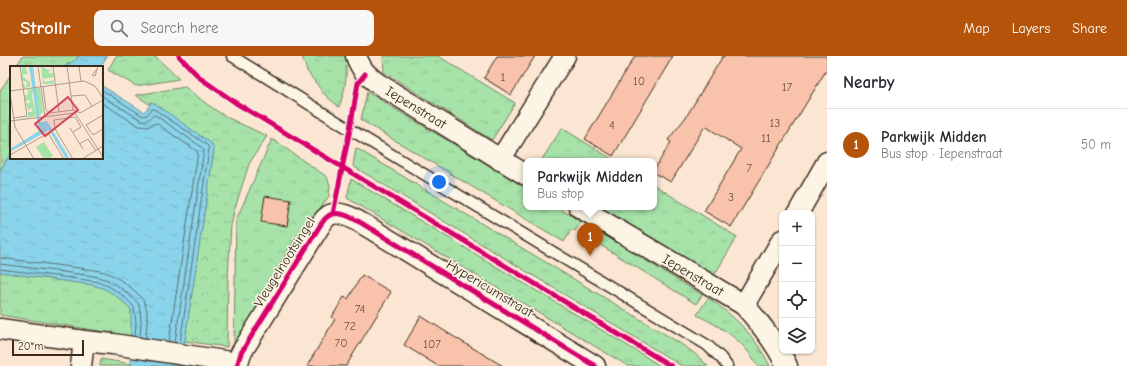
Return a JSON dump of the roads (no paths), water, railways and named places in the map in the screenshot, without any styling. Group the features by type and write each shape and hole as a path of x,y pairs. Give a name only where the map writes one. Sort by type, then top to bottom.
{"street":[{"name":"Iepenstraat","path":"356,56 365,74 377,83 523,173"},
{"path":"500,160 565,56"},
{"path":"800,210 827,162"},
{"name":"Iepenstraat","path":"584,210 744,306 769,335 787,366"},
{"name":"Vleugelnootsingel","path":"237,364 241,353 327,216 338,213 349,217 373,230"},
{"name":"Hypericumstraat","path":"373,230 595,366"},
{"path":"744,306 779,245"},
{"path":"0,329 113,344 237,364"},
{"path":"80,366 84,341"}],"lane":[{"path":"237,57 356,133 707,345 727,366"}],"water":[{"path":"79,56 107,56 101,66 66,66"},
{"path":"103,87 144,112 150,105 150,102 154,103 211,143 214,149 181,366 131,366 131,309 109,291 93,285 0,272 0,171 10,155 10,159 103,159"}],"place":[{"name":"Parkwijk Midden","path":"590,256"}]}
